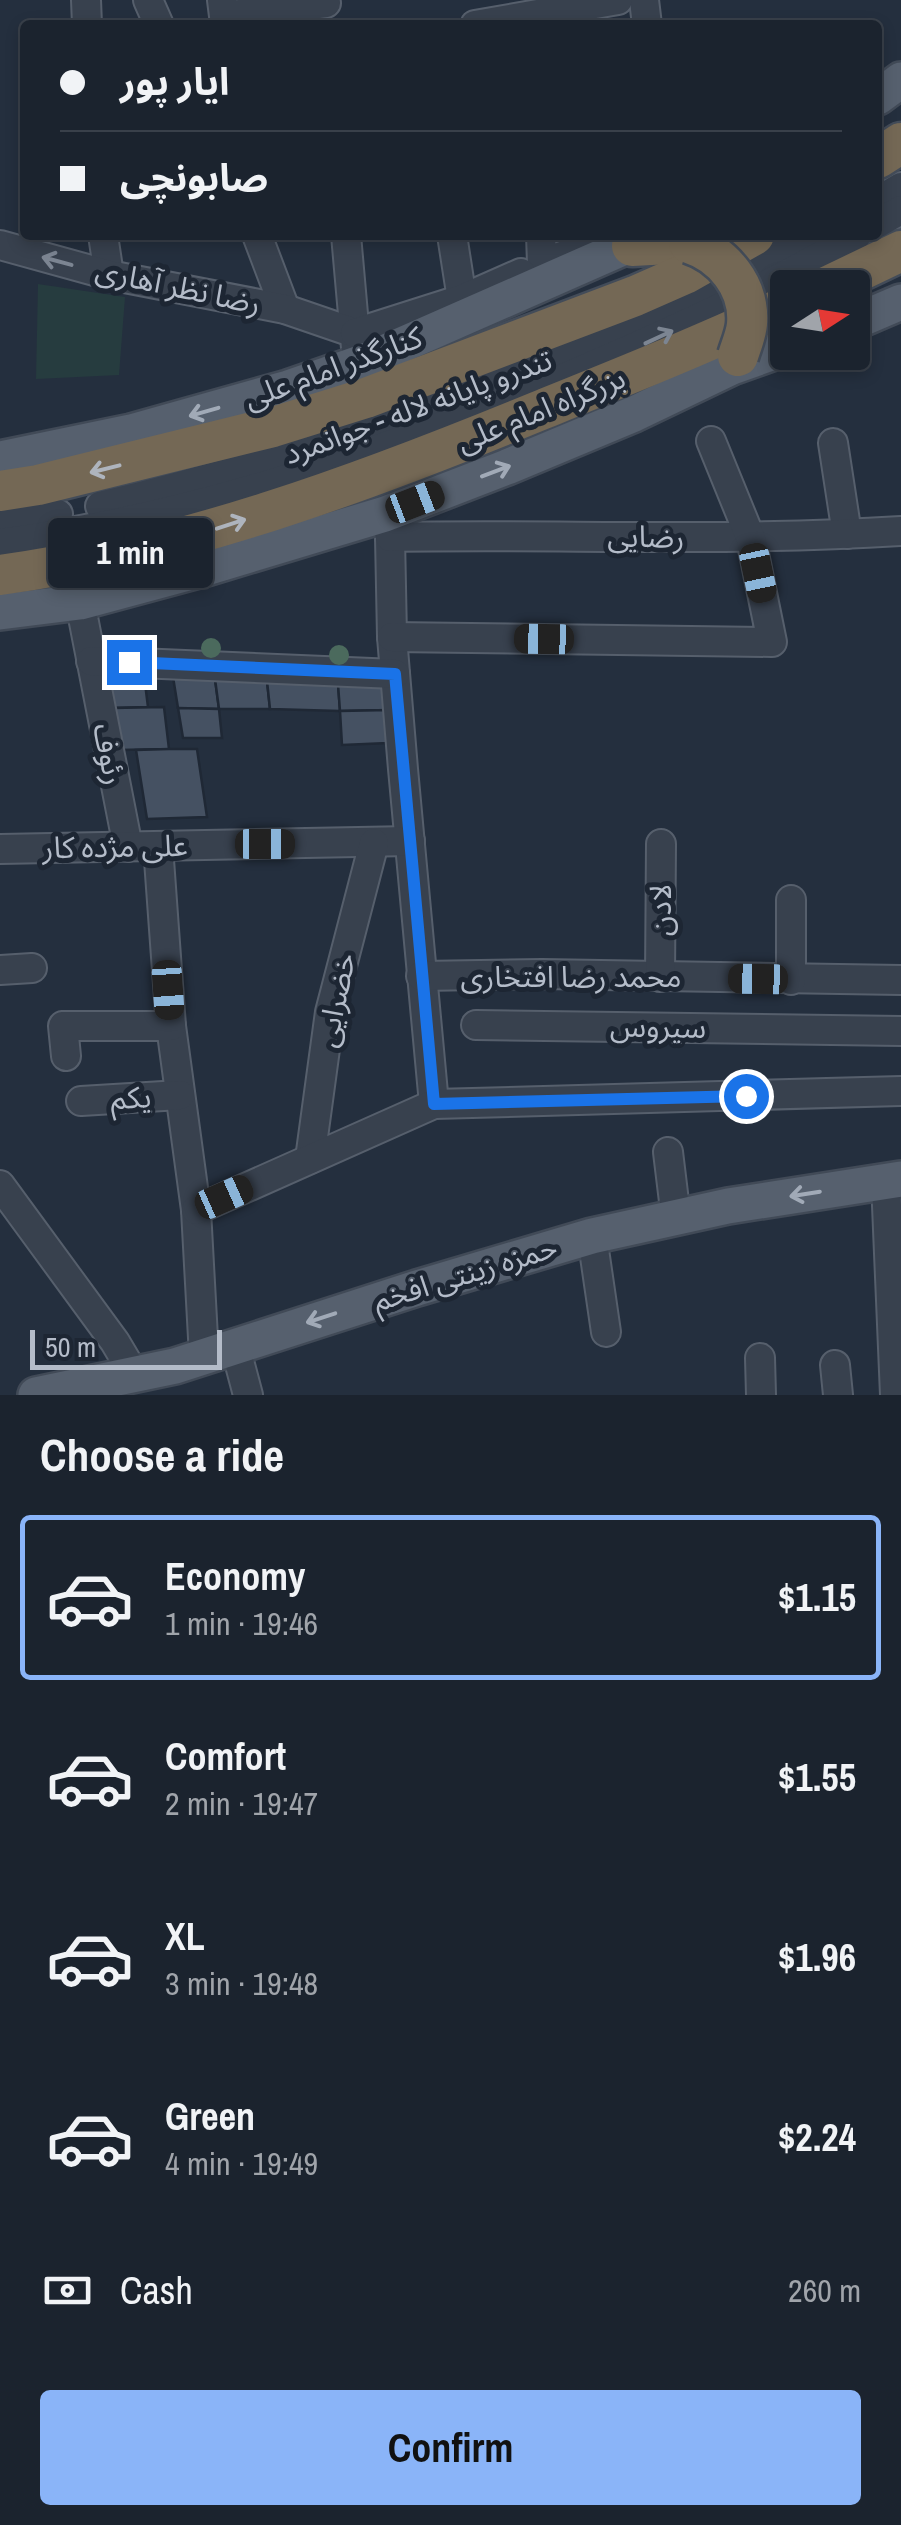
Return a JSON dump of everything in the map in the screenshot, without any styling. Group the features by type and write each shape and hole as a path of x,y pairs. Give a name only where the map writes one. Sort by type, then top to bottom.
{"highway":[{"path":"642,240 711,250 727,266 746,300 747,325 735,361"},
{"path":"0,491 274,427 366,398 635,296 685,274 745,240"},
{"path":"861,270 901,251"},
{"name":"بزرگراه امام علی","path":"0,576 69,566 199,534 378,476 770,313"}],"main road":[{"path":"882,154 901,135"},
{"name":"کنارگذر امام علی","path":"0,458 131,432 288,388 359,348 632,240"},
{"path":"870,315 901,302"},
{"path":"0,612 80,602 387,526 735,361 770,352"},
{"name":"حمزه زینتی افخم","path":"36,1395 220,1351 592,1236 893,1180"}],"street":[{"path":"222,0 224,16 326,10"},
{"path":"504,20 618,0"},
{"path":"104,240 109,274"},
{"path":"260,240 286,309"},
{"path":"347,240 359,348 462,299 535,257 629,240"},
{"path":"453,240 462,299"},
{"name":"تندرو پایانه لاله - جوانمرد","path":"0,522 71,512 201,482 380,425 505,378 715,288 807,240"},
{"path":"0,543 169,511 324,468 476,414 724,308 848,240"},
{"name":"رضا نظر آهاری","path":"0,246 109,274 286,309 359,348"},
{"path":"392,637 772,642 751,539 711,441"},
{"path":"833,443 847,534"},
{"path":"387,526 395,674 434,1104"},
{"name":"رضایی","path":"387,526 521,535 751,539 901,531"},
{"name":"رئوف","path":"80,602 128,846"},
{"path":"91,661 395,674"},
{"name":"علی مژده کار","path":"0,849 410,841"},
{"name":"خضرایی","path":"310,1159 330,1012 374,843"},
{"name":"لادن","path":"660,977 661,844"},
{"path":"158,846 171,1026 196,1210 220,1351 248,1395"},
{"path":"791,900 791,980"},
{"path":"0,970 32,968"},
{"name":"محمد رضا افتخاری","path":"421,976 901,980"},
{"name":"سیروس","path":"476,1024 901,1031"},
{"path":"66,1056 63,1026 171,1026"},
{"path":"196,1210 434,1104 901,1091"},
{"name":"یکم","path":"81,1100 180,1095"},
{"path":"668,1152 676,1218"},
{"path":"893,1180 895,1395"},
{"path":"3,1196 115,1342 134,1374"},
{"path":"592,1236 606,1332"},
{"path":"760,1358 761,1395"},
{"path":"835,1365 838,1395"}],"green space":[{"path":"38,284 125,297 119,375 36,379"}],"building":[{"path":"107,675 144,675 148,707 113,708"},
{"path":"173,677 215,679 219,709 178,708"},
{"path":"215,679 267,681 270,709 219,709"},
{"path":"267,681 338,684 340,711 270,709"},
{"path":"338,684 386,685 389,710 340,711"},
{"path":"164,707 169,749 119,750 113,708"},
{"path":"178,708 219,709 222,738 183,738"},
{"path":"389,710 388,743 342,745 340,711"},
{"path":"197,749 207,817 147,819 136,750"}],"route":[{"path":"129,662 395,674 434,1104 746,1096"}]}
